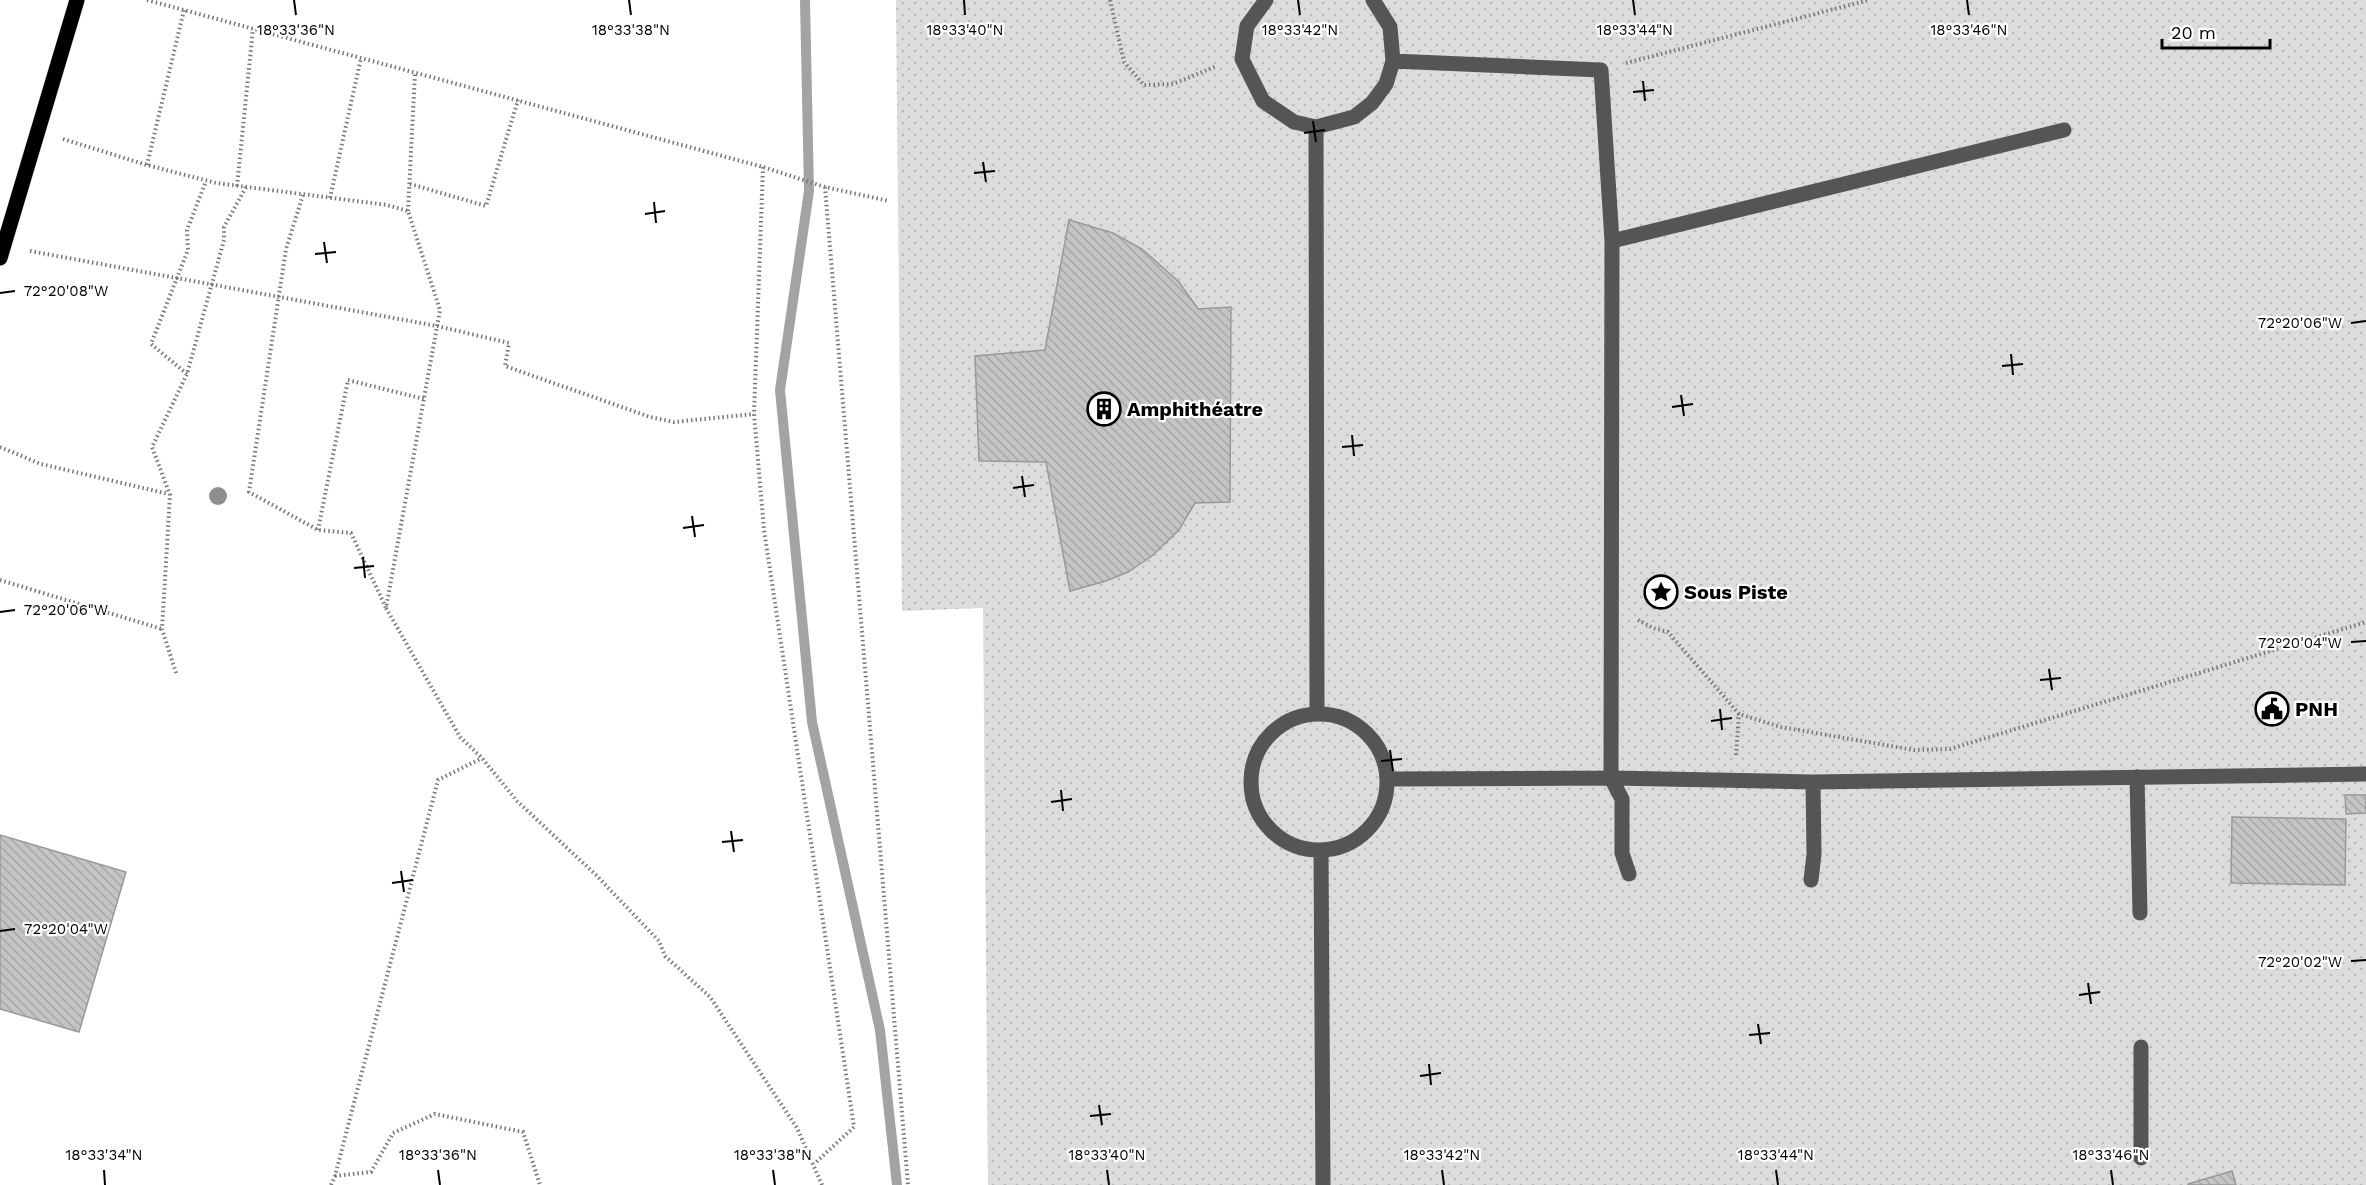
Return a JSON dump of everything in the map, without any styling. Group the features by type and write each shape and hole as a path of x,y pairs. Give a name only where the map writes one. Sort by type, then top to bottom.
{"main road":[{"path":"2,247 77,0"}],"street":[{"path":"1266,0 1247,26 1242,59 1263,101 1294,122 1316,127 1354,117 1372,103 1386,84 1393,61 1390,27 1373,0"},
{"path":"1393,61 1601,70 1612,241 1611,778 1622,799 1622,853 1629,874"},
{"path":"1316,127 1317,712"},
{"path":"1612,241 2064,130"},
{"path":"1317,712 1344,717 1366,731 1382,753 1388,779 1380,815 1355,841 1321,851 1294,847 1272,832 1256,810 1250,784 1254,757 1269,734 1291,718 1317,712"},
{"path":"1388,779 1611,778 1814,782 2366,774"},
{"path":"2137,777 2140,913"},
{"path":"1810,880 1814,854 1814,782"},
{"path":"1321,851 1323,1185"},
{"path":"2141,1047 2141,1158"}],"path":[{"path":"147,0 763,167 825,187 890,201"},
{"path":"1110,0 1124,62 1144,85 1173,84 1210,68 1242,59"},
{"path":"1601,70 1869,0"},
{"path":"147,165 184,10"},
{"path":"237,186 253,29"},
{"path":"330,198 361,58"},
{"path":"386,608 440,310 408,211 415,73"},
{"path":"410,184 486,206 518,100"},
{"path":"36,131 206,181 387,205 408,211"},
{"path":"763,167 754,414 764,530 854,1127 813,1165"},
{"path":"187,374 151,344 188,250 187,230 206,181"},
{"path":"176,673 162,629 170,495 152,447 187,374 224,240 224,227 246,187"},
{"path":"825,187 908,1185"},
{"path":"303,195 286,249 249,492 318,530 351,533 386,608 460,737 482,758 517,801 596,875 659,941 665,956 710,997 797,1128 822,1185"},
{"path":"2,247 437,326 509,343 505,366 650,417 675,422 754,414"},
{"path":"318,530 348,380 424,399"},
{"path":"0,447 41,464 170,495"},
{"path":"0,580 162,629"},
{"path":"1611,606 1653,628 1668,632 1739,714 1781,727 1914,750 1950,749 2366,622"},
{"path":"1734,780 1739,714"},
{"path":"331,1185 438,780 482,758"},
{"path":"335,1176 371,1172 393,1133 435,1114 523,1132 540,1185"}],"shaded area":[{"name":"Sous Piste","path":"896,0 2366,0 2366,1185 988,1185 983,608 902,611"}],"building":[{"name":"Amphithéatre","path":"1069,220 1113,233 1142,249 1179,282 1198,309 1231,307 1230,502 1195,503 1179,530 1152,556 1128,572 1070,591 1046,462 979,461 975,356 1045,350"},
{"path":"2345,795 2366,795 2366,813 2346,814"},
{"path":"2232,817 2346,819 2345,885 2231,883"},
{"path":"0,835 126,872 79,1032 0,1009"},
{"path":"2232,1171 2236,1185 2188,1185 2188,1184"}],"waterway":[{"path":"805,0 809,191 780,390 812,722 880,1030 897,1185"}],"place":[{"name":"Amphithéatre","path":"1104,409"},
{"name":"Sous Piste","path":"1661,592"},
{"name":"PNH","path":"2272,709"}]}
